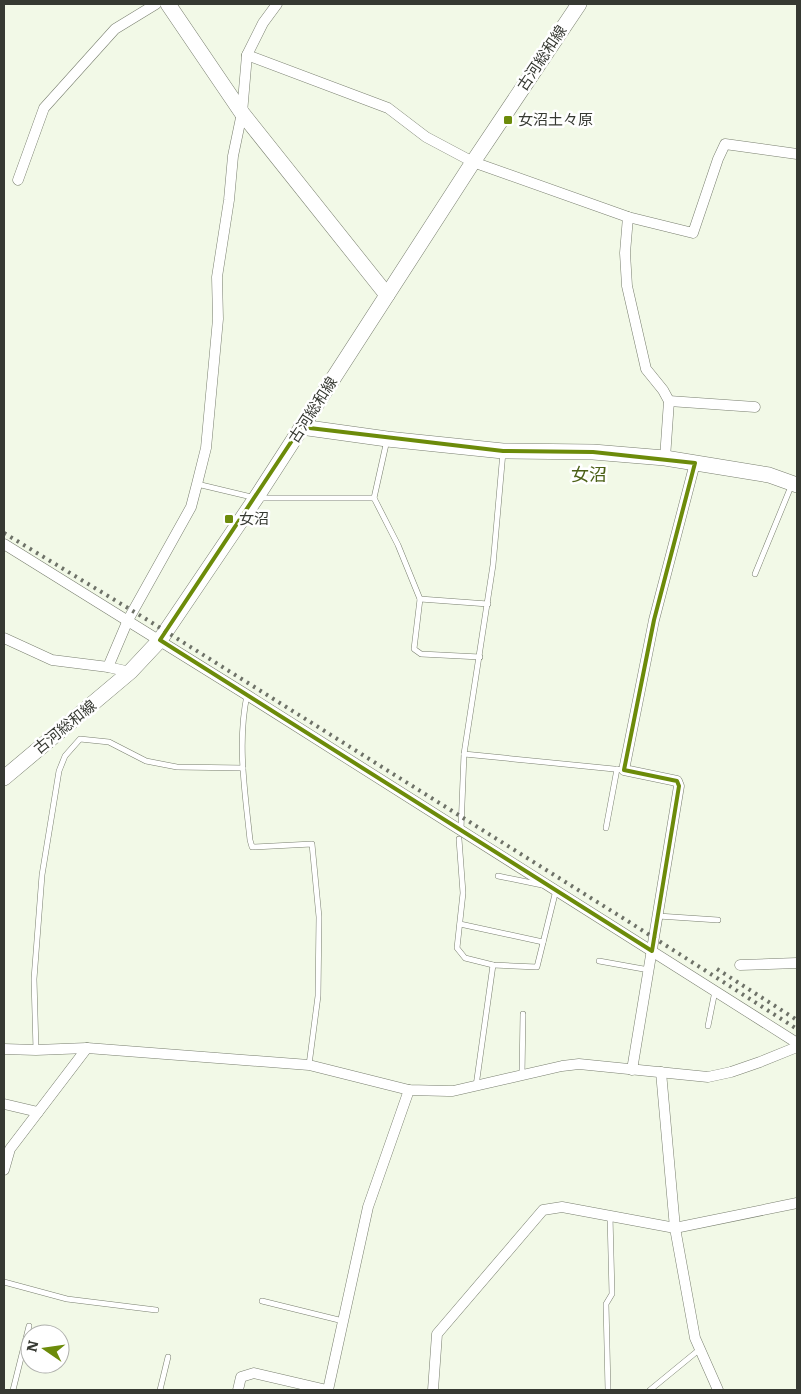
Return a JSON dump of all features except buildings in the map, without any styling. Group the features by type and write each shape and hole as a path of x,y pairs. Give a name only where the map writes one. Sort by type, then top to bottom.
{"main road":[{"path":"168,4 242,113 388,295"},
{"name":"古河総和線","path":"4,778 130,672 160,640 256,498 473,162 579,4"},
{"path":"301,427 387,439 503,451 593,452 665,458 769,475 795,484"}],"street":[{"path":"18,180 44,108 116,28 156,4"},
{"path":"108,667 128,620 191,507 197,484 206,448 218,319 217,277 229,200 232,156 242,113 247,55 263,24 277,4"},
{"path":"247,55 388,108 426,137 473,162 628,217 693,233 718,159 725,144 797,154"},
{"path":"628,217 625,253 627,286 646,369 663,390 669,402 665,458"},
{"path":"669,402 755,407"},
{"path":"632,1070 679,786 677,781 621,770 654,620 695,464"},
{"path":"4,544 247,694 460,834 554,888 797,1043"},
{"path":"4,638 52,660 108,667 130,672"},
{"path":"740,965 797,963"},
{"path":"4,1049 87,1048 309,1065 409,1090 453,1091 562,1066 579,1064 708,1076 731,1072 797,1047"},
{"path":"4,1170 10,1149 87,1048"},
{"path":"661,1072 675,1228 695,1338 718,1390"},
{"path":"238,1390 241,1376 254,1373 327,1390 368,1207 409,1090"},
{"path":"4,1104 38,1112"},
{"path":"433,1390 437,1334 543,1210 562,1207 675,1228 797,1203"}],"lane":[{"path":"387,439 374,498 398,545 420,598 414,648 421,654 480,657"},
{"path":"498,876 554,888 537,967 493,965 465,958 458,948 463,893 460,834 464,754 488,604 503,451"},
{"path":"197,484 256,498 374,498"},
{"path":"754,574 795,484"},
{"path":"420,598 488,604"},
{"path":"247,694 243,722 243,768 252,847 312,844 319,917 318,996 309,1065"},
{"path":"36,1050 34,980 42,875 59,771 65,756 80,739 108,742 146,761 177,767 243,768"},
{"path":"464,754 621,770 606,828"},
{"path":"658,916 718,920"},
{"path":"460,924 543,942"},
{"path":"599,961 649,970"},
{"path":"476,1086 493,965"},
{"path":"708,1026 715,991"},
{"path":"522,1075 524,1014"},
{"path":"608,1390 606,1304 612,1294 610,1216"},
{"path":"4,1282 67,1299 156,1310"},
{"path":"262,1301 343,1321"},
{"path":"650,1390 700,1349"},
{"path":"160,1390 168,1357"},
{"path":"12,1390 20,1360"}],"highlighted area":[{"path":"301,427 503,451 593,452 695,463 654,620 624,770 677,781 679,786 652,951 160,640"}],"railway":[{"path":"4,533 146,619 797,1029"},
{"path":"717,969 797,1020"}],"place":[{"name":"女沼土々原","path":"508,120"},
{"name":"女沼","path":"229,519"}],"district":[{"name":"女沼","path":"589,475"}]}
